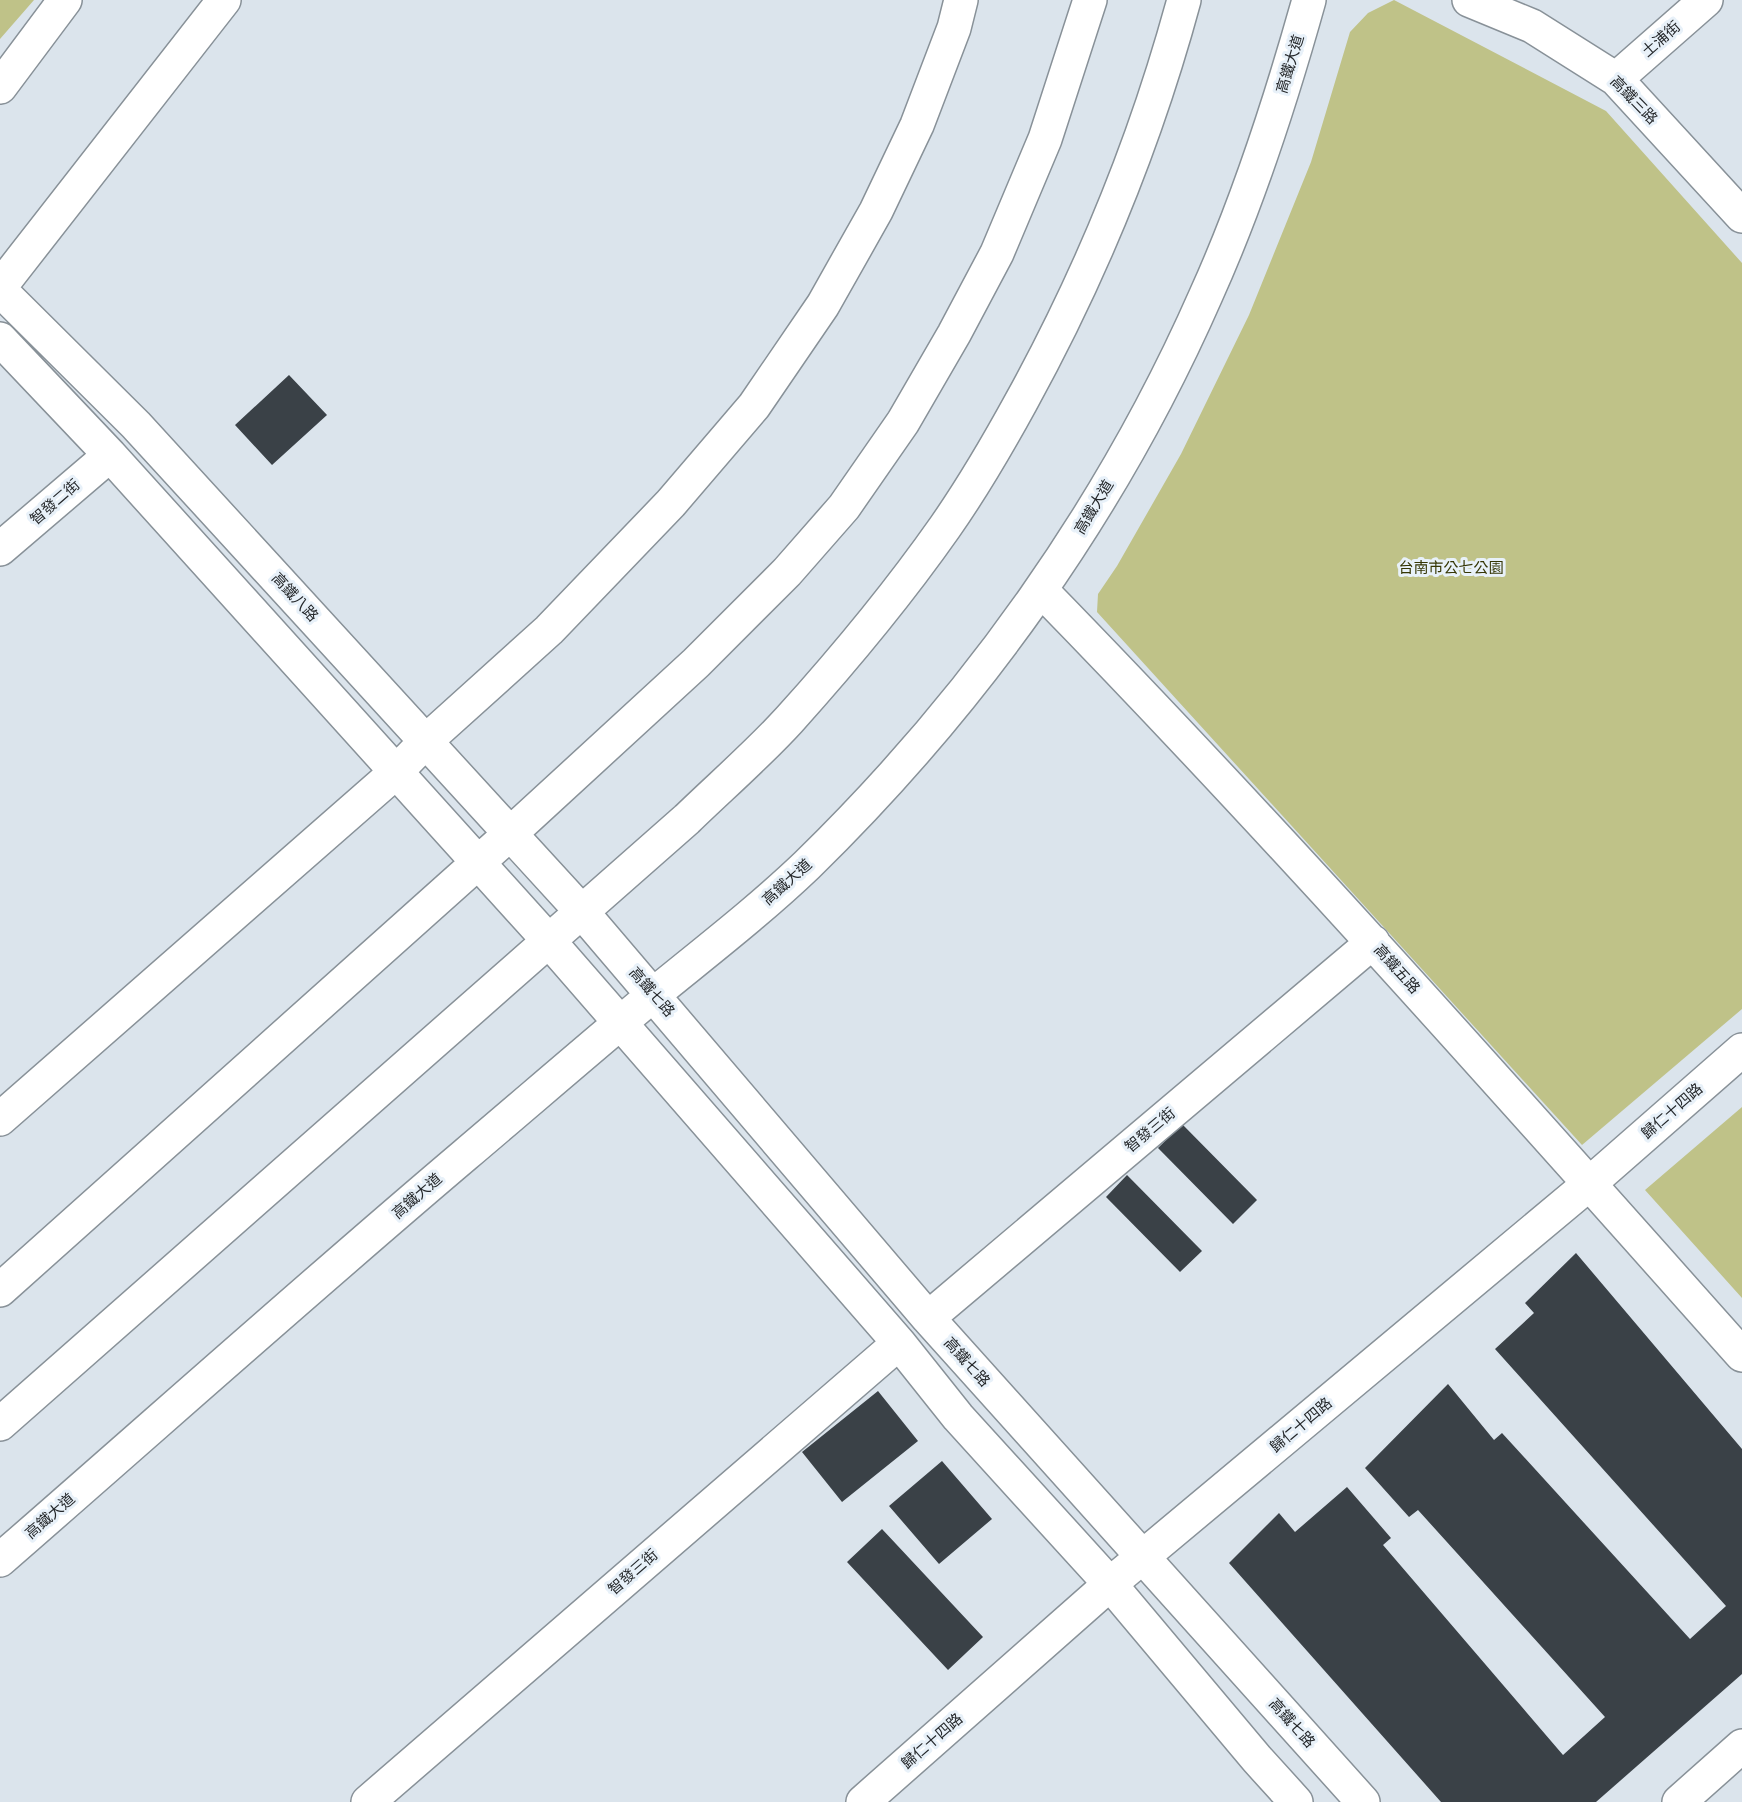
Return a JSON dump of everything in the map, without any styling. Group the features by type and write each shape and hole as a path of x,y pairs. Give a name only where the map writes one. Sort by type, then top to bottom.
{"street":[{"path":"0,87 65,0"},
{"path":"0,288 224,0"},
{"path":"0,1119 396,772 427,740 549,630 671,503 754,406 823,305 876,211 917,125 954,28 961,0"},
{"path":"0,1290 511,833 696,663 787,572 844,507 903,422 997,253 1045,140 1090,0"},
{"path":"0,1425 687,819 787,722 871,626 946,526 1003,435 1044,359 1124,183 1157,93 1184,0"},
{"name":"高鐵大道","path":"0,1560 460,1159 804,868 897,773 1042,591 1098,502 1154,404 1208,292 1255,174 1288,74 1309,0"},
{"name":"高鐵三路","path":"1469,0 1532,26 1616,79 1742,216"},
{"name":"土浦街","path":"1616,79 1706,0"},
{"name":"高鐵八路","path":"0,288 136,425 427,740 582,912"},
{"path":"0,339 110,455 549,941 899,1343 958,1417 1110,1584 1296,1802"},
{"name":"智發二街","path":"0,549 110,455"},
{"name":"高鐵五路","path":"1042,591 1127,678 1373,942 1742,1355"},
{"name":"高鐵七路","path":"582,912 928,1318 1363,1802"},
{"name":"智發三街","path":"928,1318 1373,942"},
{"name":"歸仁十四路","path":"863,1802 1110,1584 1589,1184 1742,1050"},
{"name":"智發三街","path":"368,1802 899,1343"},
{"path":"1679,1802 1742,1746"}],"green space":[{"path":"0,0 34,0 0,39"},
{"name":"台南市公七公園","path":"1394,0 1606,111 1742,263 1742,1009 1582,1145 1097,612 1098,594 1117,566 1181,454 1249,315 1311,162 1350,32 1368,13"},
{"path":"1742,1107 1742,1298 1645,1190"}],"building":[{"path":"289,375 327,415 272,465 235,425"},
{"path":"1182,1124 1257,1200 1233,1224 1158,1148"},
{"path":"1127,1175 1202,1251 1180,1272 1106,1197"},
{"path":"1576,1253 1742,1449 1742,1674 1596,1802 1441,1802 1229,1563 1279,1513 1295,1532 1347,1487 1391,1538 1383,1545 1563,1755 1605,1717 1418,1510 1409,1517 1365,1468 1448,1384 1494,1440 1502,1433 1690,1639 1726,1606 1495,1349 1534,1313 1525,1303"},
{"path":"878,1391 918,1441 842,1502 802,1452"},
{"path":"942,1461 992,1519 939,1564 889,1506"},
{"path":"882,1529 983,1637 948,1670 847,1562"}]}
